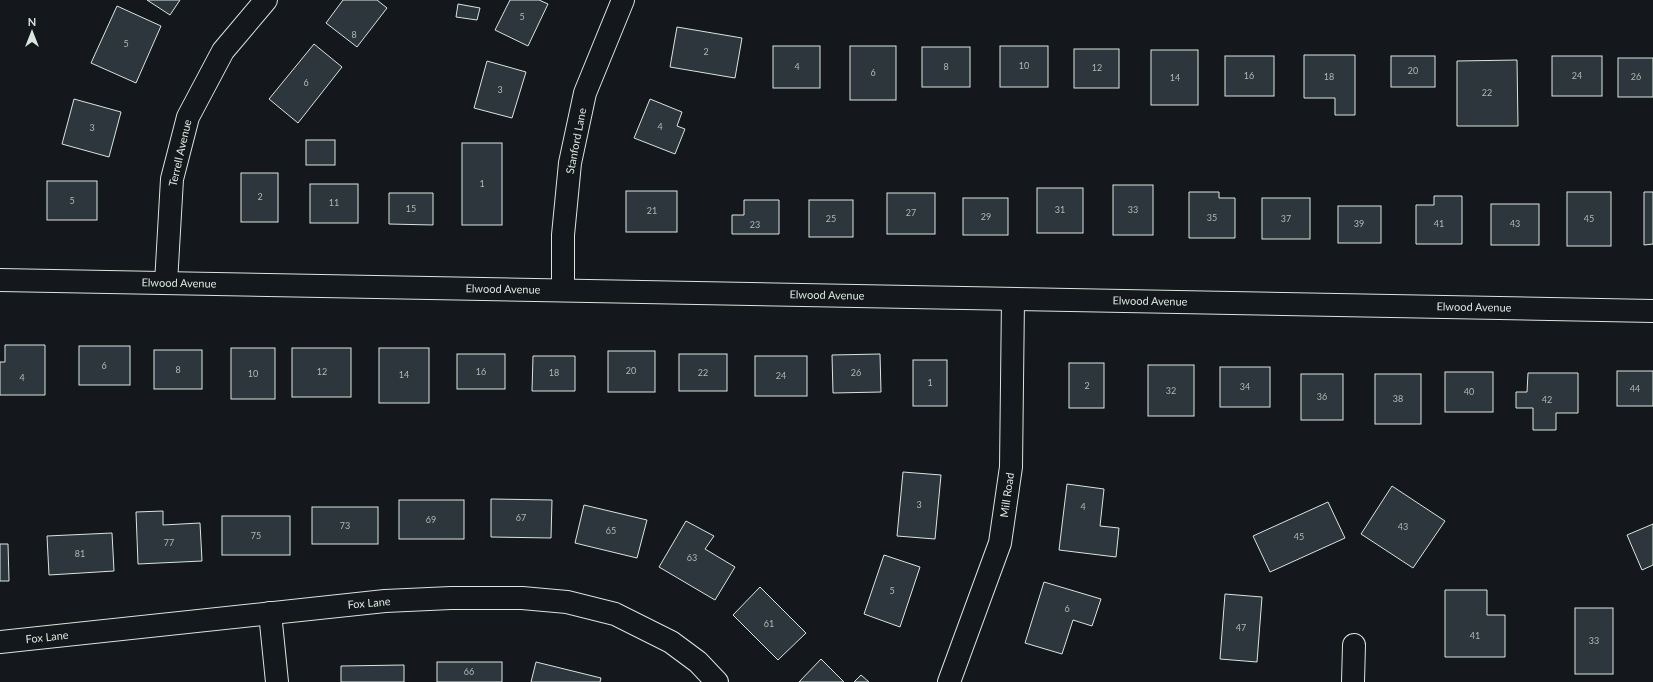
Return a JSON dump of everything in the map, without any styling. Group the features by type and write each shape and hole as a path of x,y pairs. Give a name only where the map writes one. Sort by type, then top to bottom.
{"street":[{"name":"Terrell Avenue","path":"166,283 172,179 188,117 223,51 266,0"},
{"name":"Stanford Lane","path":"564,290 563,234 570,163 585,93 622,0"},
{"name":"Elwood Avenue","path":"0,280 1653,311"},
{"name":"Mill Road","path":"949,682 1000,543 1011,467 1013,299"},
{"name":"Fox Lane","path":"0,642 392,600 522,598 567,602 615,614 671,642 698,662 717,682"},
{"path":"270,613 277,682"},
{"path":"1354,645 1354,682"}],"building":[{"path":"147,0 180,0 170,15"},
{"path":"343,0 377,0 387,8 357,47 326,23"},
{"path":"510,0 539,0 548,4 528,46 495,30"},
{"path":"458,4 480,8 477,20 456,17"},
{"path":"117,6 161,26 136,83 91,63"},
{"path":"677,27 742,38 735,78 670,67"},
{"path":"314,44 342,67 298,123 269,99"},
{"path":"773,46 820,46 820,88 773,88"},
{"path":"850,46 896,46 896,100 850,100"},
{"path":"1000,46 1048,46 1048,87 1000,87"},
{"path":"922,47 970,47 970,87 922,87"},
{"path":"1074,49 1119,49 1119,88 1074,88"},
{"path":"1151,50 1198,50 1198,105 1151,105"},
{"path":"1304,55 1355,55 1355,115 1335,115 1335,98 1304,98"},
{"path":"1225,56 1274,56 1274,96 1225,96"},
{"path":"1391,56 1435,56 1435,87 1391,87"},
{"path":"1552,56 1602,56 1602,96 1552,96"},
{"path":"1618,58 1653,58 1653,97 1618,97"},
{"path":"1517,60 1518,126 1457,126 1457,61"},
{"path":"487,61 526,72 512,118 474,108"},
{"path":"74,99 121,112 109,157 62,144"},
{"path":"650,99 682,112 677,126 685,129 675,154 634,138"},
{"path":"306,140 335,140 335,165 306,165"},
{"path":"462,143 502,143 502,225 462,225"},
{"path":"241,173 278,173 278,222 241,222"},
{"path":"47,181 97,181 97,220 47,220"},
{"path":"310,184 358,184 358,223 310,223"},
{"path":"1113,185 1153,185 1153,235 1113,235"},
{"path":"1037,188 1083,188 1083,233 1037,233"},
{"path":"626,191 677,191 677,232 626,232"},
{"path":"1189,192 1219,192 1219,198 1235,198 1235,238 1189,238"},
{"path":"1567,192 1611,192 1611,246 1567,246"},
{"path":"1644,192 1653,192 1653,244 1644,245"},
{"path":"389,193 433,193 433,225 389,224"},
{"path":"887,193 935,193 935,234 887,234"},
{"path":"1434,196 1462,196 1462,244 1416,244 1416,205 1434,205"},
{"path":"963,198 1008,198 1008,235 963,235"},
{"path":"1262,198 1310,198 1310,239 1262,239"},
{"path":"744,200 779,200 779,234 732,234 732,215 744,215"},
{"path":"809,200 853,200 853,237 809,237"},
{"path":"1491,204 1539,204 1539,245 1491,245"},
{"path":"1338,206 1381,206 1381,243 1338,243"},
{"path":"5,345 45,345 45,395 0,395 0,362 5,362"},
{"path":"79,346 130,346 130,385 79,385"},
{"path":"231,348 275,348 275,399 231,399"},
{"path":"292,348 351,348 351,397 292,397"},
{"path":"379,348 429,348 429,403 379,403"},
{"path":"154,350 202,350 202,389 154,389"},
{"path":"608,351 655,351 655,392 608,392"},
{"path":"457,354 505,354 505,389 457,389"},
{"path":"679,354 727,354 727,391 679,391"},
{"path":"880,354 881,392 833,393 832,355"},
{"path":"533,356 575,356 575,391 532,391"},
{"path":"755,356 807,356 807,396 755,396"},
{"path":"913,360 947,360 947,406 913,406"},
{"path":"1069,363 1104,363 1104,408 1069,408"},
{"path":"1148,365 1194,365 1194,416 1148,416"},
{"path":"1220,367 1270,367 1270,407 1220,407"},
{"path":"1617,371 1653,371 1653,406 1617,406"},
{"path":"1445,372 1493,372 1493,412 1445,412"},
{"path":"1528,373 1578,373 1578,413 1556,413 1556,430 1533,430 1533,408 1516,408 1516,392 1527,392"},
{"path":"1301,374 1343,374 1343,420 1301,420"},
{"path":"1375,374 1421,374 1421,424 1375,424"},
{"path":"903,472 941,475 935,539 897,536"},
{"path":"1067,484 1104,489 1100,526 1119,528 1116,557 1059,550"},
{"path":"1392,486 1445,521 1413,568 1361,534"},
{"path":"491,499 552,500 551,538 491,537"},
{"path":"399,500 464,500 464,539 399,539"},
{"path":"1328,502 1345,538 1270,572 1253,536"},
{"path":"584,505 647,520 637,558 575,543"},
{"path":"312,507 378,507 378,544 312,544"},
{"path":"163,511 163,525 200,523 202,561 138,564 136,512"},
{"path":"222,516 290,516 290,555 222,555"},
{"path":"686,521 714,536 705,549 735,567 715,600 659,567"},
{"path":"1653,524 1653,565 1642,570 1627,535"},
{"path":"112,533 114,571 49,575 47,536"},
{"path":"0,544 8,544 9,581 0,581"},
{"path":"884,555 920,567 900,627 864,614"},
{"path":"1044,582 1101,599 1092,626 1073,620 1062,654 1025,643"},
{"path":"760,587 806,633 778,660 733,615"},
{"path":"1445,590 1487,590 1487,615 1505,615 1505,657 1445,657"},
{"path":"1225,594 1262,597 1257,662 1220,659"},
{"path":"1575,608 1613,608 1613,674 1575,674"},
{"path":"821,659 844,682 799,682"},
{"path":"437,662 502,662 502,682 437,682"},
{"path":"536,662 601,678 600,682 531,682"},
{"path":"404,665 404,682 341,682 341,666"},
{"path":"861,675 869,682 854,682"}]}
